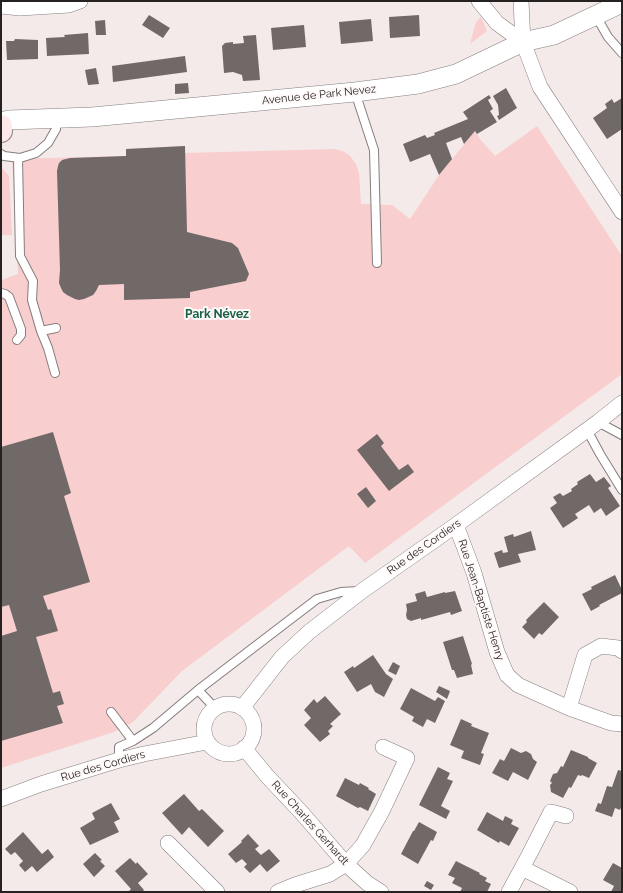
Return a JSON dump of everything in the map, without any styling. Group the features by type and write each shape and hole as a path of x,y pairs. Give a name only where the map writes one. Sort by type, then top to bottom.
{"main road":[{"path":"1,126 1,131"}],"street":[{"path":"1,6 20,8 69,5 80,1"},
{"path":"479,1 497,23 523,42"},
{"path":"521,1 523,42 540,87 622,212"},
{"name":"Avenue de Park Nevez","path":"1,122 9,120 92,117 355,92 418,84 456,74 523,42 554,36 622,3"},
{"name":"Rue des Cordiers","path":"242,708 282,657 309,632 362,591 456,525 622,403"},
{"name":"Rue Jean-Baptiste Henry","path":"456,525 474,573 497,652 507,675 518,685 569,708 611,723 622,724"},
{"path":"569,708 585,656 601,646 618,648 622,651"},
{"path":"228,704 242,708 252,720 253,735 249,742 238,752 231,754 224,754 217,751 207,742 204,734 206,720 215,708 221,706 228,704"},
{"name":"Rue des Cordiers","path":"1,799 41,784 118,760 207,742"},
{"name":"Rue Charles Gerhardt","path":"244,748 267,776 301,812 346,864 367,883 381,892"},
{"path":"278,892 330,874 346,864 363,845 382,811 407,758 383,748"},
{"path":"509,892 551,812 566,816"},
{"path":"168,843 217,892"},
{"path":"522,868 570,892"}],"lane":[{"path":"596,16 608,37 622,53"},
{"path":"355,92 374,150 377,263"},
{"path":"1,154 4,156 18,158 36,153 48,143 56,129 57,118"},
{"path":"18,158 20,256 33,281 32,300 55,373"},
{"path":"1,293 9,297 21,329 21,335 17,340"},
{"path":"41,331 56,328"},
{"path":"592,426 622,435"},
{"path":"592,426 600,454 622,490"},
{"path":"118,760 119,747 134,741 153,728 198,690 317,599 342,592 362,591"},
{"path":"198,690 215,708"},
{"path":"111,712 134,741"}],"shaded area":[{"path":"481,17 487,31 470,44 476,22"},
{"path":"537,126 622,256 622,374 365,563 349,546 182,671 132,723 114,732 1,768 1,280 18,274 12,159 126,156 126,149 185,146 185,153 334,149 343,151 350,156 356,164 359,173 361,204 392,205 410,219 439,175 475,131 495,156"},
{"path":"1,167 9,176 12,235 1,235"}],"building":[{"path":"149,15 170,28 163,38 142,25"},
{"path":"419,15 420,36 390,38 389,17"},
{"path":"371,19 373,41 341,44 339,22"},
{"path":"105,20 106,35 96,35 95,21"},
{"path":"304,25 306,47 273,50 271,28"},
{"path":"88,33 89,54 47,56 46,38 65,37 64,35"},
{"path":"256,35 260,80 243,81 242,75 233,72 224,73 222,46 225,43 244,43 243,36"},
{"path":"15,39 38,40 38,59 7,60 6,41 14,41"},
{"path":"185,56 187,72 113,82 112,66"},
{"path":"96,68 99,84 88,85 85,70"},
{"path":"188,83 189,93 175,94 175,84"},
{"path":"506,88 517,108 499,120 497,116 499,115 498,105 493,96"},
{"path":"489,95 491,98 488,100 493,109 490,111 497,122 477,134 475,131 464,144 461,137 446,143 452,159 439,175 430,154 410,162 403,144 425,135 427,138 435,135 434,133 468,119 463,112"},
{"path":"622,98 622,129 607,139 593,118 607,108 605,104 612,99 614,103"},
{"path":"185,146 187,232 232,243 238,248 249,274 246,281 190,292 190,298 124,300 124,284 99,285 93,295 79,300 63,292 59,283 60,270 57,171 59,163 62,160 70,158 126,156 126,149"},
{"path":"53,432 71,493 64,496 90,582 43,596 48,610 51,609 58,631 36,637 53,693 60,691 64,704 57,706 63,723 1,741 1,636 17,631 9,605 1,607 1,447"},
{"path":"377,434 384,443 381,446 399,470 408,464 414,472 389,491 357,450"},
{"path":"590,474 596,482 604,477 611,486 608,488 620,506 606,516 601,508 594,513 589,505 575,514 578,518 563,528 550,508 557,503 553,497 560,493 563,496 572,491 571,489 578,484 577,482"},
{"path":"366,487 376,501 368,508 357,494"},
{"path":"531,531 536,550 518,554 521,562 499,568 494,553 502,550 503,553 508,552 504,537 513,534 514,537"},
{"path":"615,575 622,593 591,611 582,594 592,589 591,587"},
{"path":"425,591 427,597 455,591 462,611 451,615 450,612 421,620 421,618 411,621 407,619 406,604 417,601 415,594"},
{"path":"544,602 559,617 542,635 539,633 534,639 522,627 527,622 526,620"},
{"path":"463,636 472,664 473,674 457,678 454,670 452,670 443,642"},
{"path":"373,655 386,674 393,679 384,697 375,692 371,684 357,692 344,672 353,666 354,668"},
{"path":"393,662 400,666 396,675 388,671"},
{"path":"439,686 450,691 447,699 436,692"},
{"path":"411,688 435,701 438,697 445,701 435,723 427,719 423,727 412,721 414,717 400,709"},
{"path":"325,696 341,714 330,724 333,726 328,731 330,734 320,742 304,725 311,718 304,710 314,699 317,703"},
{"path":"461,719 472,724 471,726 489,733 481,753 484,754 480,765 461,758 464,751 450,745"},
{"path":"511,748 521,753 526,751 531,754 533,759 537,762 528,780 513,772 508,781 492,773 500,759 504,761"},
{"path":"571,750 588,757 597,763 589,778 578,775 571,788 569,787 563,798 551,792 550,785 552,783 550,781 553,774 557,773 561,766 563,767"},
{"path":"438,767 450,773 447,779 453,781 441,806 450,811 446,819 419,805"},
{"path":"618,770 622,771 622,805 620,810 615,808 612,817 595,811 598,803 601,804 607,786 612,787"},
{"path":"345,778 359,785 360,783 376,794 368,811 360,807 358,808 336,796"},
{"path":"184,794 199,811 202,809 224,831 208,847 189,827 182,835 162,813"},
{"path":"111,803 120,819 114,822 119,832 90,845 80,828 95,819 92,813"},
{"path":"487,812 503,821 505,816 513,820 511,824 519,828 509,846 500,841 499,843 477,830"},
{"path":"419,822 437,832 418,864 401,854"},
{"path":"23,832 42,854 48,849 54,857 37,872 32,866 25,872 19,865 23,861 15,852 11,855 5,849"},
{"path":"248,834 259,846 255,849 261,855 269,849 280,861 267,872 260,864 250,873 244,867 247,864 242,859 236,863 228,854 242,842 241,841"},
{"path":"95,853 102,860 100,861 105,866 94,877 83,864"},
{"path":"130,858 136,864 137,862 148,874 138,883 144,890 142,892 128,892 131,889 115,871"},
{"path":"456,861 487,878 485,881 491,884 487,892 460,892 462,888 452,883 455,878 448,875"},
{"path":"613,863 622,868 622,892 611,892 614,886 603,880"},
{"path":"427,881 434,885 431,890 424,886"}],"district":[{"name":"Park Névez","path":"217,314"}]}
